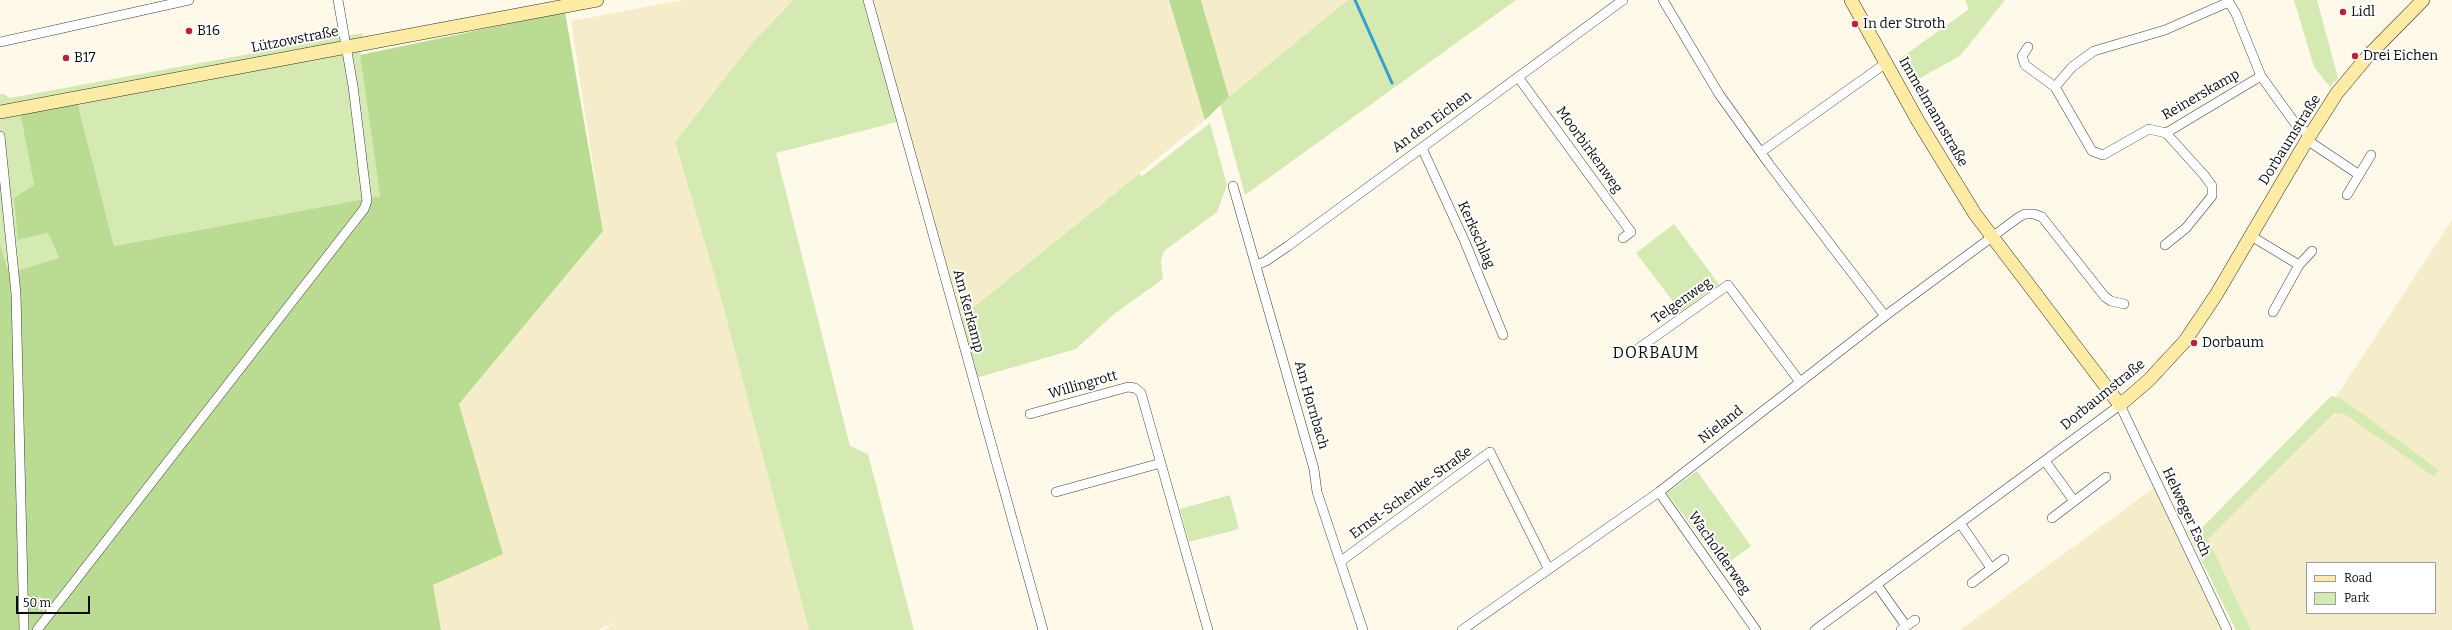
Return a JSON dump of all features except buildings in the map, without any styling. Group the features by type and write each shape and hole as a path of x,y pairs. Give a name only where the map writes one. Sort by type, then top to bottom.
{"street":[{"path":"0,42 189,0"},
{"path":"37,630 364,209 366,201 347,46 338,0"},
{"name":"Lützowstraße","path":"0,112 597,0"},
{"name":"Am Kerkamp","path":"868,0 1043,630"},
{"name":"An den Eichen","path":"1257,265 1277,254 1623,0"},
{"path":"1663,0 1709,80 1761,152 1885,316"},
{"name":"Immelmannstraße","path":"1851,0 1956,185 1993,237 2120,405"},
{"name":"Dorbaumstraße","path":"1816,630 2120,405 2158,372 2185,341 2251,236 2308,137 2349,77 2423,0"},
{"name":"Reinerskamp","path":"2055,87 2072,67 2094,51 2165,30 2228,1 2236,14 2261,76 2297,126 2308,137 2358,174"},
{"name":"Reinerskamp","path":"2028,47 2022,56 2025,65 2055,87 2086,143 2096,155 2103,155 2149,129 2166,133 2261,76"},
{"path":"1761,152 1886,63"},
{"name":"Moorbirkenweg","path":"1518,77 1631,232 1624,238"},
{"path":"2165,245 2186,228 2212,196 2212,186 2204,175 2166,133"},
{"path":"0,136 16,294 24,630"},
{"name":"Kerkschlag","path":"1422,148 1465,242 1503,335"},
{"path":"2347,195 2370,155"},
{"name":"Am Hornbach","path":"1233,186 1257,265 1314,469 1318,492 1364,630"},
{"path":"1993,237 2025,214 2034,214 2042,217 2105,297 2110,301 2124,304"},
{"path":"2251,236 2299,265"},
{"name":"Nieland","path":"1462,630 1548,568 1659,492 1885,316 1993,237"},
{"path":"2273,312 2299,265 2312,251"},
{"name":"Telgenweg","path":"1632,353 1728,285 1800,382"},
{"name":"Willingrott","path":"1030,414 1128,387 1135,388 1141,393 1208,630"},
{"name":"Helweger Esch","path":"2120,405 2227,630"},
{"name":"Ernst-Schenke-Straße","path":"1341,562 1490,452 1548,568"},
{"path":"2045,461 2074,501"},
{"path":"1056,492 1161,463"},
{"path":"2052,518 2106,477"},
{"name":"Wacholderweg","path":"1659,492 1756,630"},
{"path":"1960,524 1991,568"},
{"path":"1972,583 2004,559"},
{"path":"1877,585 1904,628 1915,620"}],"shaded area":[{"path":"683,0 793,0 749,47 675,142 719,291 809,630 603,630 618,622 598,630 441,630 433,585 503,553 459,404 603,231 571,21"},
{"path":"872,0 1169,0 1205,120 959,319"},
{"path":"1201,0 1348,0 1229,97"},
{"path":"2452,220 2452,630 2251,630 2208,539 2336,413 2346,415 2434,477 2439,470 2341,398 2336,397"},
{"path":"2155,487 2224,630 1960,630"}],"green space":[{"path":"793,0 867,0 905,120 776,153 850,446 868,454 914,630 809,630 719,291 675,142 749,47"},
{"path":"1169,0 1201,0 1229,97 1205,120"},
{"path":"1348,0 1516,0 1245,195 1220,104"},
{"path":"1965,0 2005,0 1960,56 1911,83 1898,60 1969,9"},
{"path":"2294,0 2317,0 2338,78 2330,87 2314,67"},
{"path":"565,12 603,231 459,404 503,554 433,585 441,630 0,630 0,244 9,273 59,258 48,233 18,240 14,198 34,185 20,112 77,101 114,246 380,196 360,55"},
{"path":"363,33 360,55 380,196 114,246 77,101 20,112 34,185 18,240 48,233 59,258 9,273 0,244 0,94 4,94 10,98"},
{"path":"1210,123 1227,185 1217,212 1164,251 1161,260 1163,279 1114,314 1076,349 976,378 959,319 1140,173 1141,177"},
{"path":"1674,224 1719,284 1681,312 1636,253"},
{"path":"2331,396 2341,398 2439,470 2434,477 2346,415 2335,413 2208,539 2251,630 2236,630 2185,527 2194,536"},
{"path":"1697,471 1751,546 1722,567 1667,493"},
{"path":"1230,495 1239,529 1189,542 1180,509"}],"waterway":[{"path":"1355,0 1392,83"}],"place":[{"name":"Lidl","path":"2343,12"},
{"name":"In der Stroth","path":"1855,24"},
{"name":"B16","path":"189,31"},
{"name":"Drei Eichen","path":"2355,56"},
{"name":"B17","path":"66,58"},
{"name":"Dorbaum","path":"2194,343"}],"district":[{"name":"DORBAUM","path":"1656,354"}]}
